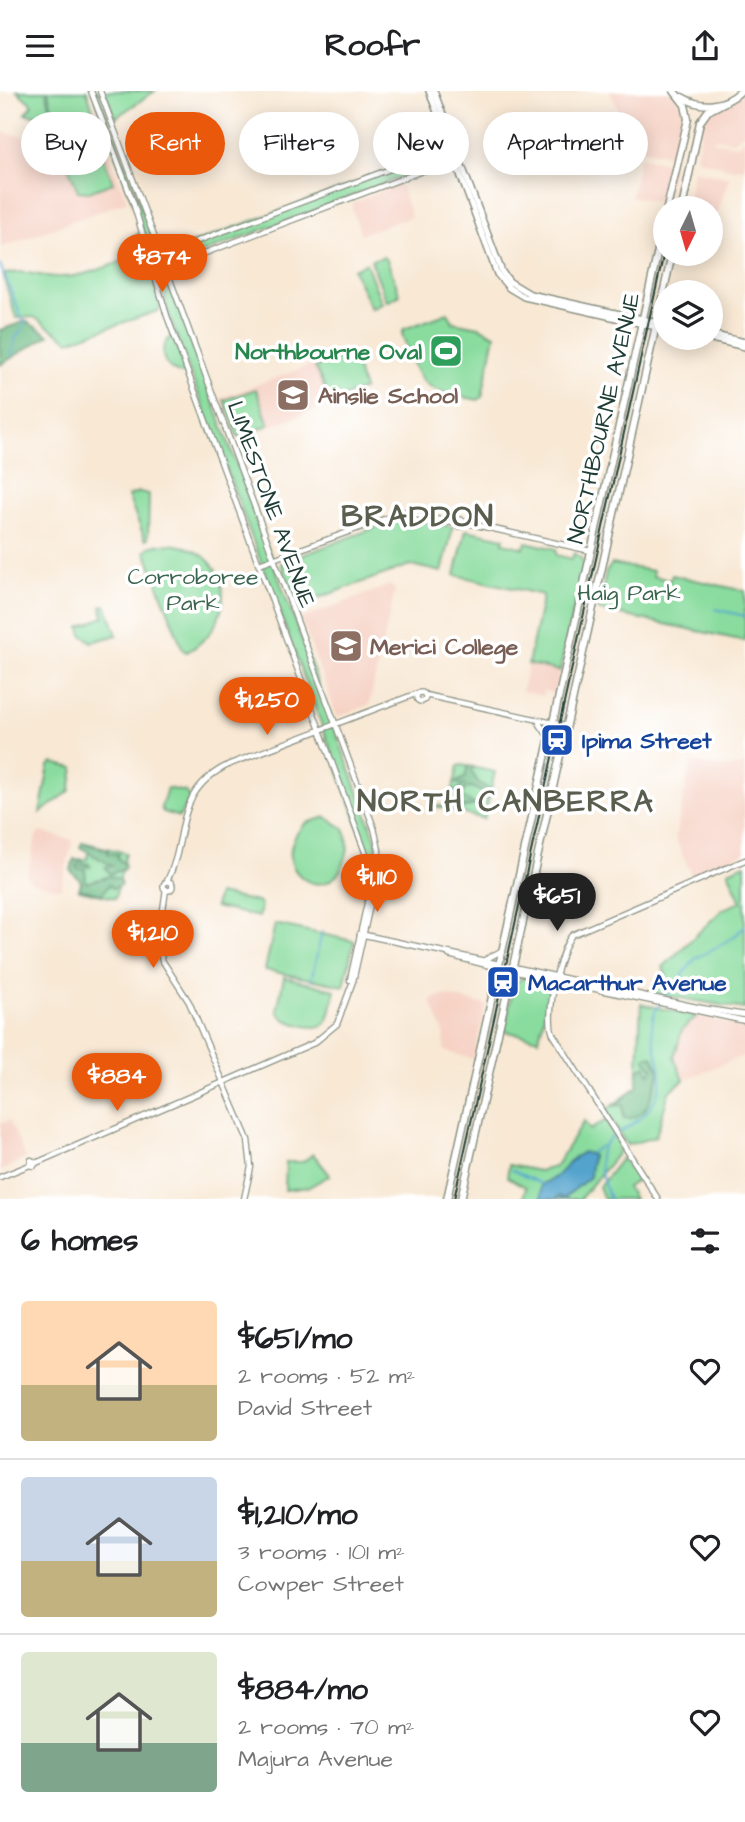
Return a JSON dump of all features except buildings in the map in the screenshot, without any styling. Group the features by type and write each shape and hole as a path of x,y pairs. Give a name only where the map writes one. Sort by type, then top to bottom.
{"highway":[{"path":"674,91 698,104 725,102"},
{"path":"670,196 688,118 684,103 674,91"},
{"path":"685,196 701,120 710,109 741,91"},
{"path":"688,118 696,112 701,120"},
{"name":"NORTHBOURNE AVENUE","path":"447,1199 496,978 516,953 559,726 556,709 655,266"},
{"name":"NORTHBOURNE AVENUE","path":"461,1199 509,985 502,949 548,744 569,712 653,339"},
{"path":"617,437 631,440"},
{"path":"591,551 605,555"},
{"path":"494,988 506,968"}],"main road":[{"name":"LIMESTONE AVENUE","path":"91,91 156,269 167,316 371,871 361,935"},
{"name":"LIMESTONE AVENUE","path":"100,91 374,828 379,851 366,923 361,935"},
{"path":"429,91 439,112"},
{"path":"434,91 439,112"},
{"path":"376,175 168,252 161,257 156,269 180,263 413,175"},
{"path":"461,175 472,199"},
{"path":"463,175 497,274 513,292 653,324"},
{"path":"486,238 502,272 513,285 557,303"},
{"path":"158,248 168,252"},
{"path":"169,278 171,271 180,263"},
{"path":"513,285 513,292"},
{"path":"513,292 523,291"},
{"path":"723,338 745,342"},
{"path":"723,338 745,342"},
{"path":"259,565 404,512 591,551"},
{"path":"579,549 586,556 588,567"},
{"path":"232,1101 189,1002 162,960 158,937 182,820 203,784 230,764 409,698 434,698 559,726"},
{"path":"538,721 549,717 556,709"},
{"path":"513,710 518,717"},
{"path":"332,716 343,722"},
{"path":"313,734 318,721"},
{"path":"538,721 546,729 548,744"},
{"path":"657,1199 553,1034 549,1019 556,979 567,941 574,933 745,860"},
{"path":"366,923 367,932 374,937"},
{"path":"223,1083 314,1043 329,1033 344,1010 361,935"},
{"path":"361,935 489,966 527,970 556,979"},
{"path":"361,935 400,943"},
{"path":"484,960 502,949"},
{"path":"516,953 527,970"},
{"path":"448,954 745,1021"},
{"path":"489,966 496,978"},
{"path":"509,985 514,977 537,976"},
{"path":"700,1010 745,1015"},
{"path":"0,1177 242,1074"},
{"path":"228,1091 235,1079"},
{"path":"223,1083 251,1154 244,1199"}],"shaded area":[{"path":"610,91 671,91 682,104 686,116 675,153 669,155 648,151 648,112 619,112"},
{"path":"745,91 745,132 734,141 716,138 713,141 737,145 745,139 745,168 733,169 699,160 696,154 705,117"},
{"path":"0,132 21,136 21,175 111,175 111,158 127,201 0,248"},
{"path":"648,159 674,165 666,196 653,196 653,201 631,196 636,175 648,175"},
{"path":"693,170 729,178 723,196 689,196"},
{"path":"397,184 402,187 411,217 361,234 352,210 353,203"},
{"name":"Ainslie School","path":"350,351 365,391 236,439 220,398"},
{"name":"Merici College","path":"390,585 395,590 369,705 337,717 301,619"},
{"path":"528,664 560,671 555,693 544,691 542,696 522,691"},
{"path":"691,762 729,768 745,764 745,853 692,876 675,838"},
{"path":"41,832 73,840 61,889 31,882 27,877 36,836"},
{"path":"443,995 486,1005 473,1059 445,1051 443,1031 430,1000"},
{"path":"697,1016 745,1026 745,1055 684,1080 674,1058 682,1029"},
{"path":"9,1120 26,1158 0,1171 0,1124"}],"green space":[{"path":"17,91 46,91 52,112 27,112 33,105"},
{"path":"48,91 87,91 94,112 53,112"},
{"path":"93,91 98,91 106,112 100,112"},
{"path":"105,91 155,91 115,118"},
{"path":"111,126 125,164 125,175 129,175 375,837 378,850 374,879 369,855 328,742 170,318 159,276 111,141"},
{"path":"72,175 110,175 113,183 89,192 78,191"},
{"path":"378,175 407,175 170,265 165,253"},
{"path":"139,233 161,304 158,311 69,341 34,317 16,318 3,275 23,273 66,277 92,272 126,260 133,237"},
{"path":"383,257 387,260 400,295 387,302 371,260"},
{"path":"366,263 382,304 371,309 353,269"},
{"path":"448,313 453,322 479,327 495,335 482,397 478,400 444,392 425,383 414,366 402,334 404,329"},
{"path":"26,321 49,335 0,365 0,330"},
{"path":"173,335 187,375 172,370 164,359 164,347"},
{"path":"351,353 364,389 331,402 315,367"},
{"path":"256,389 269,425 238,437 224,400"},
{"path":"139,492 149,494 148,538 145,539 128,496"},
{"path":"406,516 453,527 442,572 410,565 296,606 281,563"},
{"name":"Haig Park","path":"466,530 504,538 503,543 524,548 526,542 556,549 556,555 572,559 574,553 582,559 583,567 560,671 528,664 543,595 455,575"},
{"name":"Corroboree Park","path":"162,544 185,547 203,556 215,569 222,585 223,603 217,621 205,638 187,652 183,650 145,551 149,547"},
{"name":"Haig Park","path":"612,564 653,571 653,576 670,580 672,575 745,591 745,641 598,610 606,572"},
{"path":"106,605 117,635 92,642 82,635 80,627 104,617 101,606"},
{"path":"52,763 74,768 70,791 40,813 49,766"},
{"path":"458,766 495,772 484,819 431,805 449,807"},
{"path":"468,766 474,767 471,771 478,782 494,793 487,800 483,797 484,793 472,787 466,788 461,796 475,805 458,809 454,798 459,800 455,791 464,785 455,783 465,778"},
{"path":"167,788 186,792 190,798 179,817 163,812 161,808"},
{"path":"326,817 344,829 348,841 347,852 336,875 325,883 313,883 302,877 294,868 291,854 294,839 306,823"},
{"path":"83,842 126,853 115,898 79,890 82,878 71,871 74,859 87,859 89,851 81,847"},
{"path":"82,843 108,850 108,853 119,854 117,857 125,865 124,869 110,874 105,867 112,866 80,847"},
{"path":"74,859 89,864 90,867 77,865 77,869 85,869 86,883 110,876 121,880 121,885 113,888 109,885 102,894 79,889 82,882 71,871"},
{"path":"745,864 745,1009 655,994 656,980 666,975 663,967 723,909 741,902 728,871"},
{"path":"218,894 257,902 261,905 259,917 215,907"},
{"path":"275,924 354,941 344,986 265,970"},
{"path":"284,977 335,990 330,1014 324,1024 319,1027 301,1025 287,1021 277,1011"},
{"path":"524,977 551,984 539,1039 504,1031 514,984"},
{"path":"641,1004 697,1016 682,1030 674,1058 684,1080 669,1092 655,1137 627,1145 605,1111 637,1087"},
{"path":"653,1056 660,1073 649,1103 639,1115 623,1118 623,1105 614,1106 637,1087 638,1070 646,1066 650,1074 653,1068 645,1061 646,1057"},
{"path":"606,1120 618,1143 618,1153 580,1199 523,1199 526,1187 507,1177 509,1165 539,1171 555,1167 584,1121 590,1130"},
{"path":"313,1154 330,1175 309,1187 285,1190 286,1162 303,1162"},
{"path":"622,1158 638,1180 627,1187 634,1199 604,1199 599,1187"}],"water":[{"path":"583,1152 592,1155 590,1177 563,1199 560,1196 555,1199 541,1199 541,1184 554,1178"}],"waterway":[{"path":"0,265 25,325 15,339 12,355"},
{"path":"715,609 745,616"},
{"path":"664,999 695,959 734,937 745,926"},
{"path":"311,981 322,932"},
{"path":"610,1199 601,1174 600,1156 605,1144 613,1136 637,1121 649,1109 658,1092 660,1069 652,1025 660,1003"},
{"path":"590,1153 601,1146"},
{"path":"512,1170 541,1184"}],"tram line":[{"path":"454,1199 661,266"}],"place":[{"name":"Northbourne Oval","path":"446,351"},
{"name":"Ainslie School","path":"293,395"},
{"name":"Merici College","path":"346,646"},
{"name":"Ipima Street","path":"557,740"},
{"name":"Macarthur Avenue","path":"503,982"}],"district":[{"name":"BRADDON","path":"418,516"},
{"name":"NORTH CANBERRA","path":"506,801"}]}
